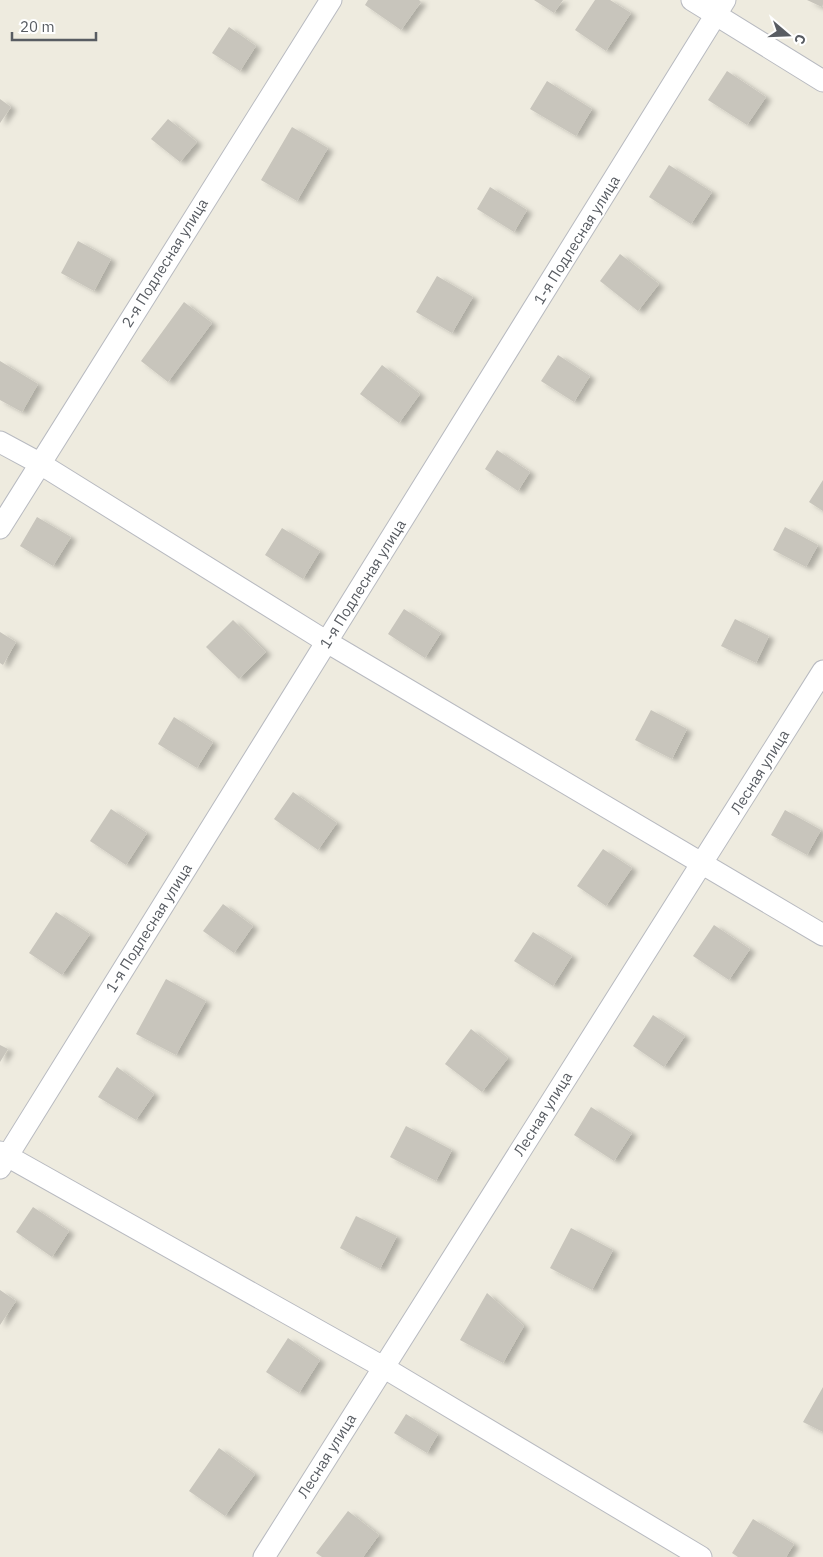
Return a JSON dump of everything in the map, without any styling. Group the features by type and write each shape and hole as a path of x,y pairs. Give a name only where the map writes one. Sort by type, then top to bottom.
{"street":[{"name":"2-я Подлесная улица","path":"0,528 331,0"},
{"path":"692,0 721,8 823,81"},
{"name":"1-я Подлесная улица","path":"2,1159 327,642 721,8"},
{"path":"0,442 39,463 327,642 823,935"},
{"name":"Лесная улица","path":"264,1557 823,671"},
{"path":"2,1159 383,1368 701,1557"}],"building":[{"path":"368,0 419,0 421,2 401,30 365,5"},
{"path":"534,0 563,0 554,13"},
{"path":"595,0 610,0 631,13 606,51 575,30"},
{"path":"807,0 823,0 822,7"},
{"path":"229,27 256,46 240,71 212,53"},
{"path":"727,71 766,97 747,125 708,100"},
{"path":"547,81 592,109 576,136 530,109"},
{"path":"0,99 11,107 0,123"},
{"path":"168,119 197,142 180,162 151,139"},
{"path":"292,127 328,148 297,201 261,180"},
{"path":"669,165 712,192 691,224 649,197"},
{"path":"490,187 527,210 514,232 477,209"},
{"path":"78,241 111,259 94,291 61,273"},
{"path":"620,254 659,284 638,311 600,281"},
{"path":"437,276 473,297 452,333 416,312"},
{"path":"184,302 212,323 168,382 141,361"},
{"path":"558,355 590,376 574,402 541,381"},
{"path":"0,361 38,384 22,412 0,400"},
{"path":"382,365 420,394 399,423 360,394"},
{"path":"497,450 530,472 518,491 485,469"},
{"path":"823,480 823,511 809,502"},
{"path":"37,517 71,537 53,566 20,546"},
{"path":"785,527 818,545 806,567 773,550"},
{"path":"282,528 320,551 303,579 265,555"},
{"path":"404,609 441,633 425,658 388,634"},
{"path":"735,619 769,636 756,663 721,646"},
{"path":"233,620 266,652 239,679 206,647"},
{"path":"0,632 16,642 3,665 0,663"},
{"path":"651,710 687,729 672,759 635,740"},
{"path":"174,717 213,742 197,768 158,744"},
{"path":"293,792 337,823 318,850 274,819"},
{"path":"111,809 147,833 126,865 90,841"},
{"path":"785,810 821,830 807,855 771,835"},
{"path":"603,849 632,868 606,906 577,886"},
{"path":"223,904 253,926 234,953 203,931"},
{"path":"56,912 90,934 62,975 29,953"},
{"path":"714,925 750,949 729,980 693,956"},
{"path":"533,932 572,956 553,986 514,961"},
{"path":"166,979 206,1001 176,1055 136,1034"},
{"path":"653,1015 685,1036 664,1067 633,1046"},
{"path":"471,1029 508,1058 482,1092 445,1064"},
{"path":"0,1045 8,1049 0,1062"},
{"path":"117,1067 154,1094 136,1120 98,1097"},
{"path":"591,1107 632,1133 614,1161 574,1135"},
{"path":"406,1126 452,1150 436,1181 390,1157"},
{"path":"33,1207 69,1231 52,1257 16,1232"},
{"path":"356,1216 397,1236 380,1269 340,1248"},
{"path":"571,1228 613,1250 592,1290 550,1268"},
{"path":"0,1290 16,1301 0,1325"},
{"path":"487,1293 524,1326 503,1363 460,1340"},
{"path":"288,1338 320,1360 299,1393 266,1372"},
{"path":"823,1387 823,1432 803,1422"},
{"path":"406,1414 438,1434 427,1453 394,1433"},
{"path":"219,1448 255,1474 225,1516 189,1491"},
{"path":"348,1511 379,1535 363,1557 322,1557 316,1553"},
{"path":"753,1519 794,1544 786,1557 738,1557 732,1553"}]}
